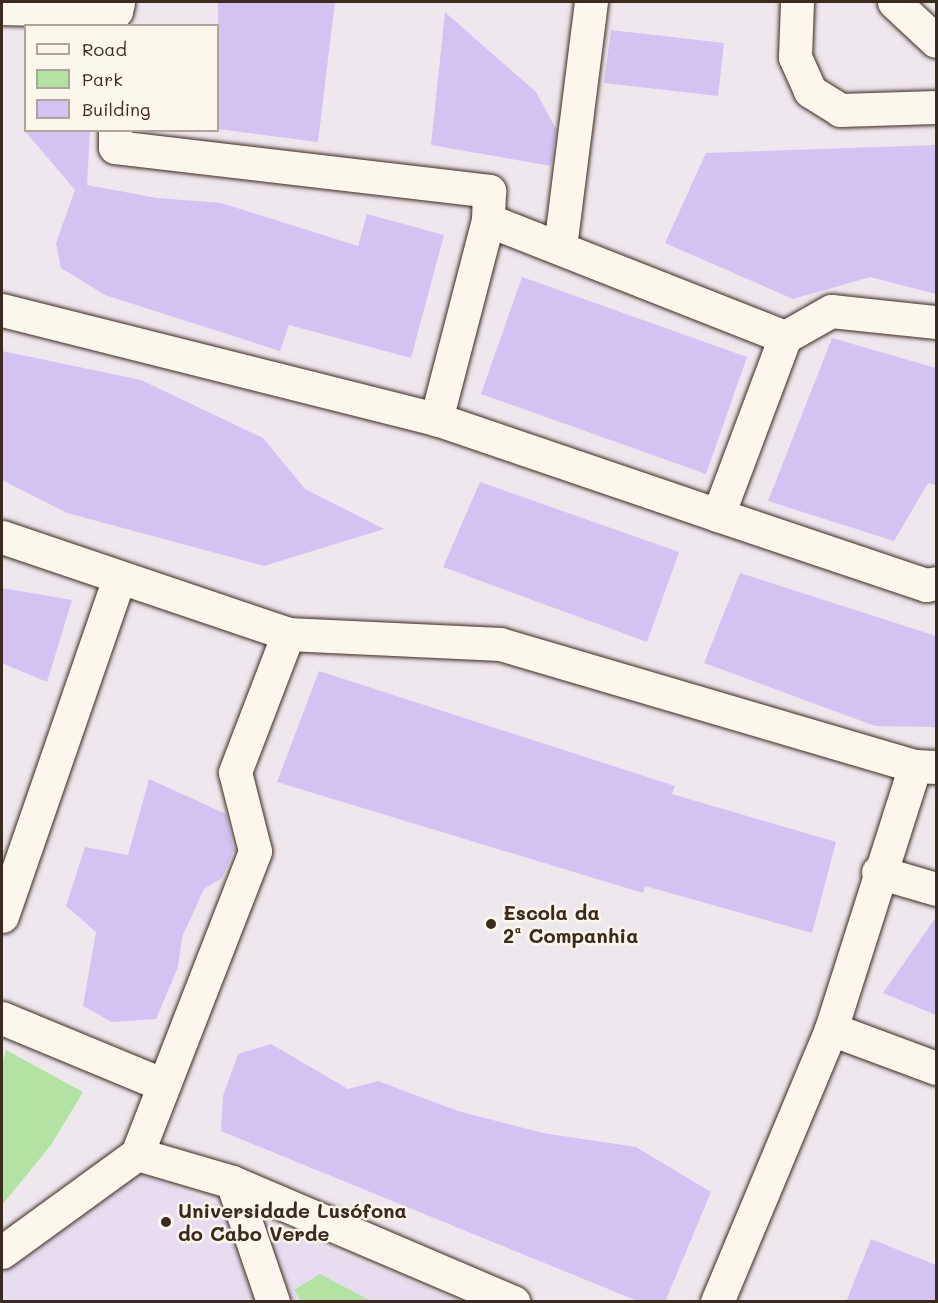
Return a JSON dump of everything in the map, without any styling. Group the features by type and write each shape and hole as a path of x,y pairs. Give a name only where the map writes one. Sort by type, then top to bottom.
{"street":[{"path":"560,247 591,2"},
{"path":"797,2 795,57 810,91 840,110 936,107"},
{"path":"894,2 936,40"},
{"path":"2,8 117,13"},
{"path":"115,132 115,147 489,191 488,220 436,419"},
{"path":"488,220 785,337"},
{"path":"2,310 436,419 926,585 936,583"},
{"path":"718,515 785,337 831,311 936,322"},
{"path":"2,537 119,579 288,634 500,644 926,767 878,872 831,1029 717,1302"},
{"path":"2,916 119,579"},
{"path":"2,1252 137,1154 255,850 235,772 288,634"},
{"path":"878,872 936,889"},
{"path":"2,1018 164,1085"},
{"path":"831,1029 936,1068"},
{"path":"137,1154 232,1182 514,1302"},
{"path":"232,1182 273,1302"}],"shaded area":[{"name":"Universidade Lusófona do Cabo Verde","path":"141,1174 459,1301 2,1301 2,1270"}],"green space":[{"path":"6,1050 83,1092 51,1145 2,1205 2,1064"},
{"path":"320,1274 371,1301 301,1301 294,1290"}],"building":[{"path":"218,2 335,2 318,142 219,129"},
{"path":"445,12 536,92 556,129 551,166 431,145"},
{"path":"611,30 724,43 718,96 604,83"},
{"path":"26,132 90,132 87,185 157,198 221,203 358,246 367,214 444,235 411,358 289,325 280,351 105,295 61,268 56,243 75,190"},
{"path":"936,145 936,294 870,277 793,299 665,243 706,153"},
{"path":"522,277 747,357 706,474 481,394"},
{"path":"832,338 936,368 936,485 928,483 894,541 768,501"},
{"path":"2,351 141,380 263,438 305,489 384,529 264,566 67,513 2,480"},
{"path":"480,482 679,552 647,642 443,567"},
{"path":"740,573 936,636 936,727 875,726 704,663"},
{"path":"2,588 72,600 47,682 2,663"},
{"path":"319,671 675,786 672,794 836,842 812,933 645,886 643,893 277,782"},
{"path":"149,779 226,814 234,850 222,878 204,889 182,937 178,967 156,1019 112,1022 83,1006 96,932 66,906 85,847 128,855"},
{"path":"936,917 936,1015 883,993"},
{"path":"271,1044 348,1089 378,1081 458,1111 543,1133 636,1147 711,1192 665,1302 640,1302 221,1131 223,1096 238,1054"},
{"path":"871,1239 936,1265 936,1302 846,1302"}],"place":[{"name":"Escola da 2ª Companhia","path":"491,924"},
{"name":"Universidade Lusófona do Cabo Verde","path":"166,1222"}]}
